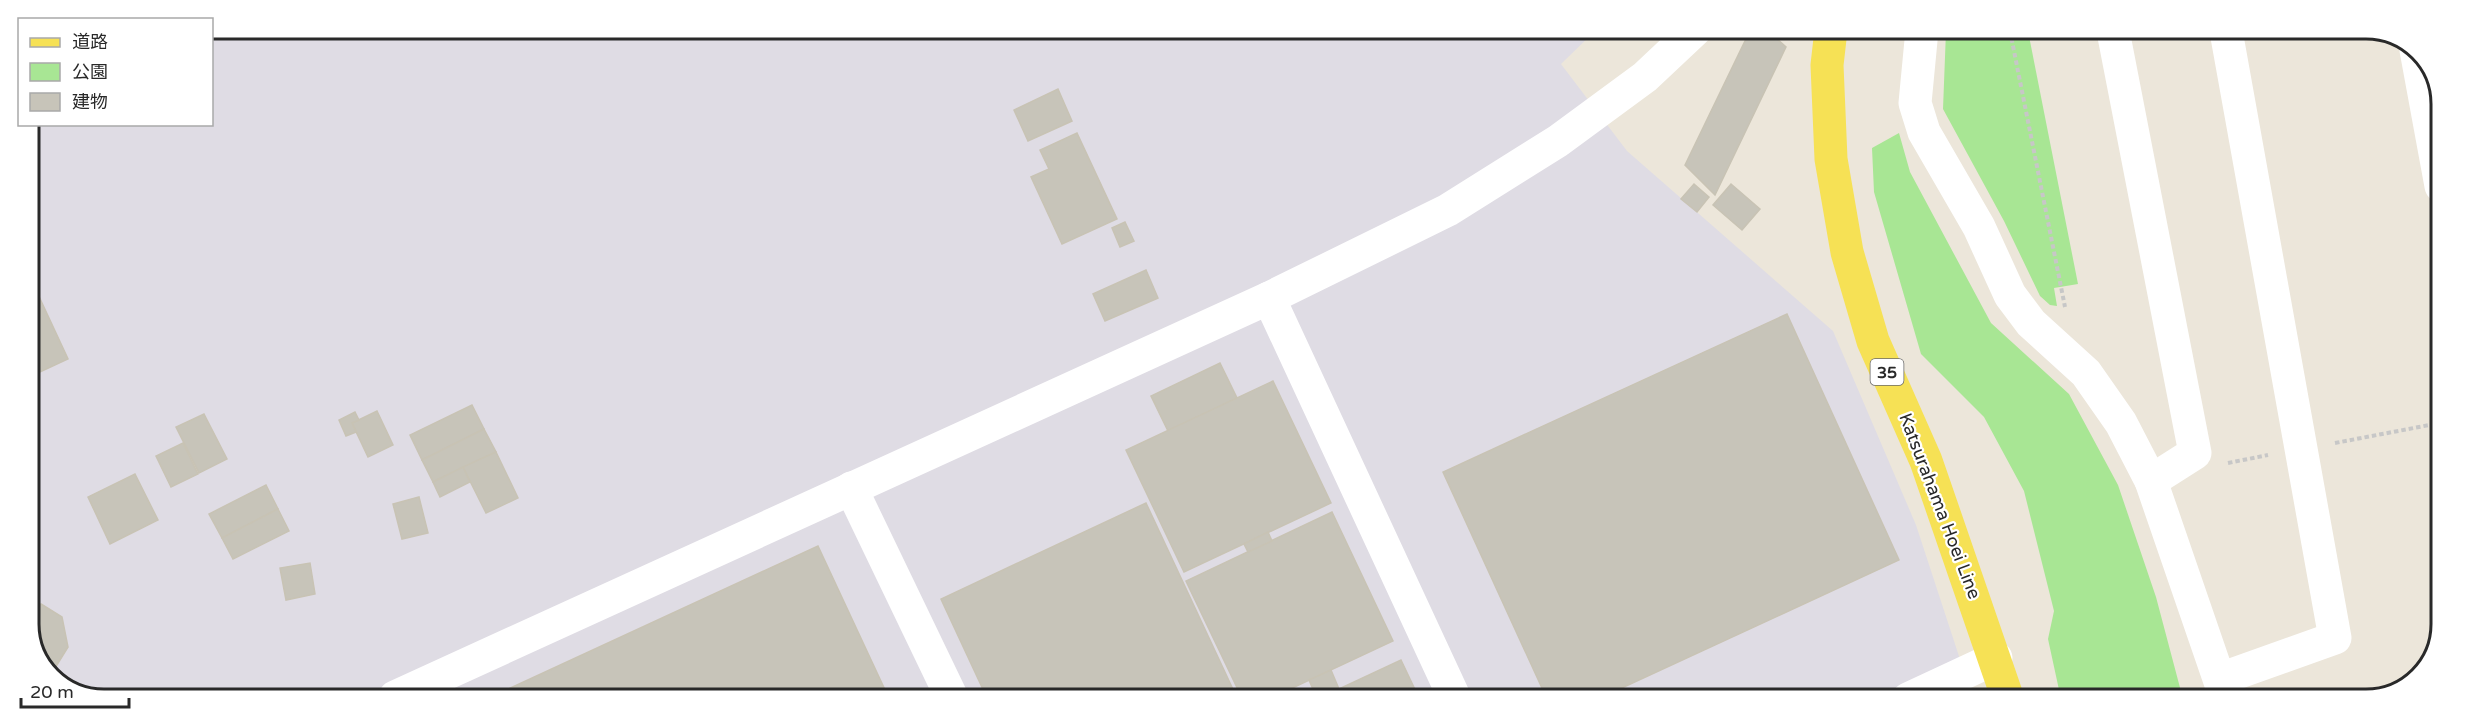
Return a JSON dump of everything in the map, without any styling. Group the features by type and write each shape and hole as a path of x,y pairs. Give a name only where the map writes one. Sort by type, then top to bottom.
{"main road":[{"name":"Katsurahama Hoei Line","path":"1830,39 1827,65 1831,159 1847,252 1873,341 1926,461 2005,689"}],"street":[{"path":"411,689 1269,298 1448,210 1558,141 1645,77 1685,39"},
{"path":"1921,39 1915,103 1924,132 1978,226 2010,295 2031,323 2086,373 2121,423 2151,481 2223,689 2335,638 2227,39"},
{"path":"2115,39 2195,453 2151,481"},
{"path":"2419,66 2431,132"},
{"path":"1269,298 1450,689"},
{"path":"850,488 948,689"},
{"path":"1929,689 1996,658"}],"path":[{"path":"2012,39 2067,315"}],"shaded area":[{"path":"213,39 1587,39 1561,64 1627,151 1833,331 1916,525 1970,689 104,689 87,687 64,676 55,667 44,649 39,628 39,126 213,126"}],"green space":[{"path":"1946,39 2030,39 2078,284 2054,288 2057,306 2050,305 2040,296 2004,221 1943,109"},
{"path":"1899,133 1910,172 1991,323 2069,394 2118,485 2156,597 2180,689 2059,689 2048,639 2054,611 2024,491 1984,417 1921,354 1874,192 1872,148"}],"building":[{"path":"1747,39 1777,39 1786,47 1715,195 1685,165"},
{"path":"1058,89 1072,121 1028,141 1014,110"},
{"path":"1077,133 1117,219 1062,244 1031,177 1049,169 1040,150"},
{"path":"1694,184 1709,197 1697,212 1681,199"},
{"path":"1731,184 1760,209 1742,230 1713,205"},
{"path":"1125,222 1134,241 1120,247 1112,228"},
{"path":"1146,270 1158,298 1105,321 1093,294"},
{"path":"39,297 68,359 39,372"},
{"path":"1787,314 1899,560 1620,689 1542,689 1443,472"},
{"path":"1220,363 1237,398 1168,431 1151,396"},
{"path":"1273,381 1331,503 1184,572 1126,450"},
{"path":"472,405 484,429 422,460 410,435"},
{"path":"377,411 393,445 368,457 352,423"},
{"path":"355,412 359,420 352,423 356,432 346,436 339,420"},
{"path":"204,414 227,459 199,473 176,427"},
{"path":"484,429 496,452 433,482 422,460"},
{"path":"183,443 198,474 171,487 156,456"},
{"path":"496,452 518,498 486,513 463,467"},
{"path":"463,467 470,482 440,497 433,482"},
{"path":"135,474 158,520 110,544 88,497"},
{"path":"266,485 278,509 222,538 209,514"},
{"path":"419,497 428,533 402,539 393,504"},
{"path":"1146,503 1233,689 983,689 941,599"},
{"path":"278,509 289,531 233,559 222,538"},
{"path":"1332,512 1393,641 1290,689 1238,689 1186,581"},
{"path":"1268,532 1272,541 1248,552 1244,544"},
{"path":"818,546 885,689 508,689"},
{"path":"310,563 315,594 286,600 280,568"},
{"path":"39,604 62,617 68,647 55,667 44,649 40,637"},
{"path":"1401,660 1415,689 1339,689"},
{"path":"1331,670 1339,689 1313,689 1309,680"}]}
